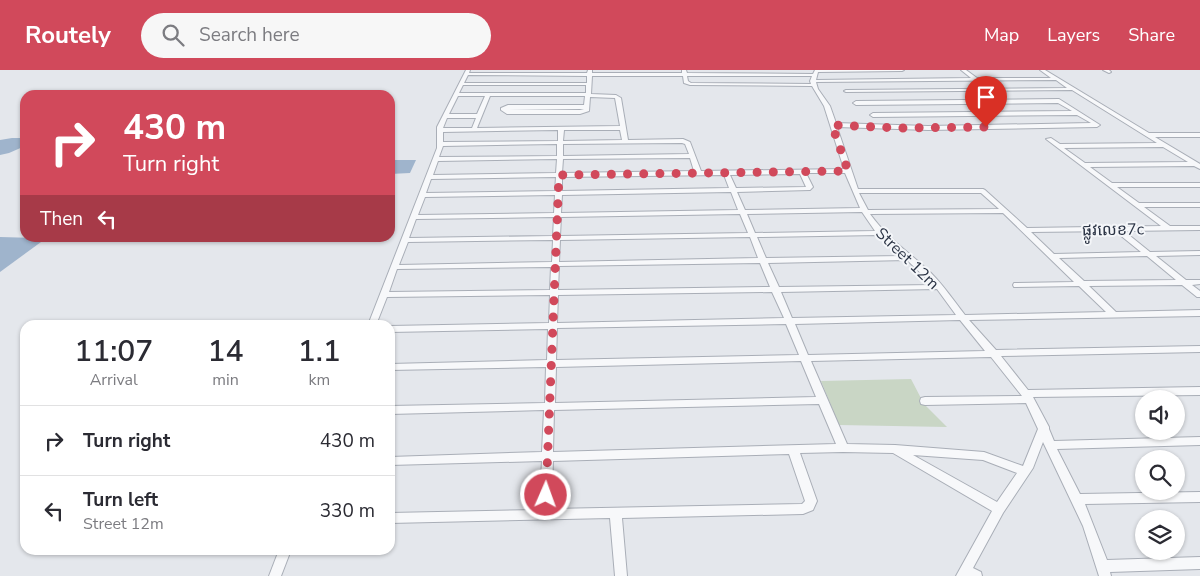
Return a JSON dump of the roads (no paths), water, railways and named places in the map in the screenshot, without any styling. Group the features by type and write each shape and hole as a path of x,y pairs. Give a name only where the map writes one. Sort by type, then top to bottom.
{"street":[{"path":"685,72 686,82 690,84 815,76 869,70 902,70"},
{"path":"869,70 928,128"},
{"path":"962,70 1040,127"},
{"path":"1042,70 1200,168"},
{"path":"374,320 436,159 440,144 440,130 445,116 467,72 685,72 879,80 1056,79"},
{"path":"586,107 508,107 502,109 507,112 586,111 590,72"},
{"name":"Street 12m","path":"815,76 848,171 865,211 881,233 940,287 962,318 1028,397 1044,427"},
{"path":"461,84 589,84"},
{"path":"846,91 1072,89"},
{"path":"456,94 588,95 618,98 625,141"},
{"path":"474,129 488,94"},
{"path":"832,125 900,128 1097,125 1059,101 856,102"},
{"path":"873,115 1079,113"},
{"path":"445,116 479,116"},
{"path":"545,515 561,128"},
{"path":"440,130 623,128"},
{"path":"900,128 926,132 968,128"},
{"path":"1147,135 1200,135"},
{"path":"1049,139 1168,228"},
{"path":"440,144 683,141 688,143 698,173"},
{"path":"1058,146 1163,145"},
{"path":"436,159 692,156"},
{"path":"1083,165 1194,164"},
{"path":"429,177 848,171"},
{"path":"422,196 734,192 808,189 810,187 802,172"},
{"path":"726,173 843,448"},
{"path":"1110,185 1200,185"},
{"path":"856,191 982,191 1026,230 1114,315"},
{"path":"1137,205 1200,205"},
{"path":"414,217 743,212 1005,211"},
{"name":"ផ្លូវលេខ7c","path":"1026,230 1200,228"},
{"path":"1117,229 1200,295"},
{"path":"405,240 881,233"},
{"path":"1053,256 1200,253"},
{"path":"394,267 909,258"},
{"path":"1017,285 1200,282"},
{"path":"383,295 940,287"},
{"path":"395,329 1200,313"},
{"path":"395,367 1200,349"},
{"path":"925,401 1200,391"},
{"path":"395,410 822,400"},
{"path":"1044,427 1050,445 1079,499 1104,571 1200,563"},
{"path":"967,574 999,509 1025,471 1044,427"},
{"path":"1050,445 1200,441"},
{"path":"395,461 843,448 984,456 1025,471"},
{"path":"395,518 803,509 809,506 811,501 793,450"},
{"path":"895,450 999,509"},
{"path":"1079,499 1200,496"},
{"path":"616,513 621,576"},
{"path":"275,576 283,555"}],"water":[{"path":"20,138 20,148 0,155 0,140"},
{"path":"395,160 416,160 410,173 395,174"},
{"path":"0,237 20,238 20,242 41,242 0,272"}]}
